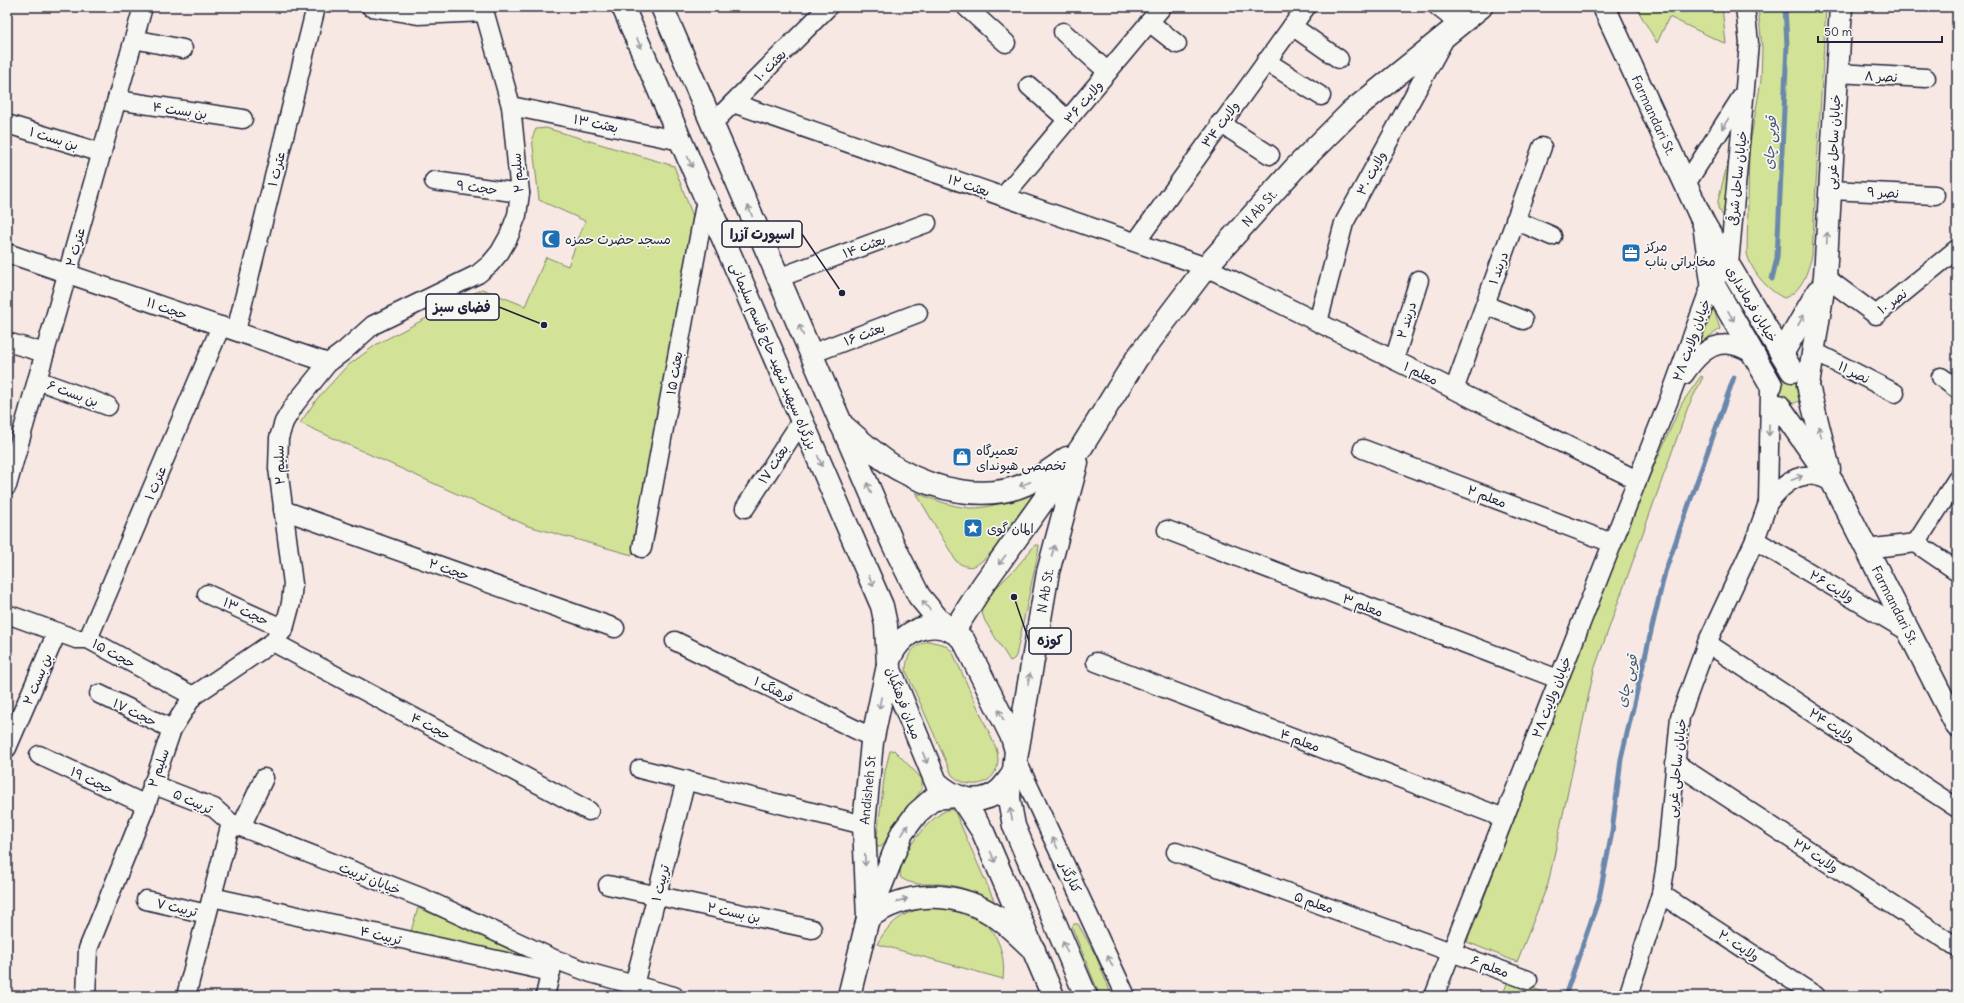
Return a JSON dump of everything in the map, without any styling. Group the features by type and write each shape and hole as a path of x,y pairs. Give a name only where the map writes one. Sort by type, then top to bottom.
{"main road":[{"name":"بزرگراه سپهبد شهید حاج قاسم سلیمانی","path":"624,7 882,606 886,625 888,664"},
{"path":"662,7 892,544 918,596 938,618 964,641 1012,737 1013,768 1010,810 1014,826 1086,996"},
{"name":"N Ab St.","path":"953,632 983,586 1081,448 1137,358 1206,267 1294,169 1351,112 1453,28 1481,7"},
{"name":"Farmandari St.","path":"1604,7 1704,224"},
{"name":"خیابان ساحل غربی","path":"1798,375 1813,351 1825,277 1841,7"},
{"name":"خیابان فرمانداری","path":"1704,224 1798,375"},
{"name":"خیابان فرمانداری","path":"1704,224 1712,282 1753,354 1773,394"},
{"name":"خیابان ساحل غربی","path":"1798,375 1825,277"},
{"path":"1786,371 1798,375 1805,401 1796,408 1785,409 1773,394 1777,375 1786,371"},
{"name":"Farmandari St.","path":"1798,375 1833,483"},
{"name":"Farmandari St.","path":"1773,394 1833,483 1956,722"},
{"path":"841,424 878,456 919,480 961,491 981,493 1005,490 1025,485 1049,472 1081,448"},
{"name":"N Ab St.","path":"1013,768 1048,572 1081,448"},
{"name":"میدان فرهنگیان","path":"953,632 931,627 910,632 894,647 888,664 936,782 947,792 959,797"},
{"name":"Andisheh St","path":"868,918 864,825 873,738 888,664"},
{"path":"959,797 975,799 989,796 1000,790 1013,768"},
{"path":"959,797 982,832 1053,996"},
{"name":"Andisheh St","path":"849,996 868,918 902,833 926,804 934,798 959,797"},
{"path":"868,918 880,909 902,900 926,896 949,897 972,903 994,914 1034,950"}],"street":[{"name":"عترت ۲","path":"7,486 143,7"},
{"name":"عترت ۱","path":"88,639 228,329 316,7"},
{"path":"371,7 418,15 484,10"},
{"name":"بعثت ۱۰","path":"712,124 828,7"},
{"path":"966,7 1006,42"},
{"name":"ولایت ۳۶","path":"1003,196 1162,7"},
{"name":"ولایت ۳۴","path":"1136,242 1220,123 1306,7"},
{"path":"1438,7 1453,28"},
{"name":"خیابان ساحل شرقی","path":"1729,264 1750,43 1745,7"},
{"name":"سلیم ۲","path":"86,996 88,949 146,805 172,729 193,696 279,636 291,603 294,584 291,553 283,510 278,468 279,438 284,422 295,404 328,362 344,351 373,325 478,274 490,264 500,252 509,236 517,215 520,193 511,106 484,10"},
{"path":"1149,22 1177,44"},
{"path":"1292,26 1339,59"},
{"name":"ولایت ۳۰","path":"1318,322 1344,223 1453,28"},
{"path":"1063,32 1108,72"},
{"path":"134,40 183,49"},
{"path":"1266,61 1321,96"},
{"name":"نصر ۸","path":"1837,73 1926,78"},
{"path":"1029,86 1068,120"},
{"name":"خیابان ساحل شرقی","path":"1686,184 1746,91"},
{"name":"بن بست ۴","path":"116,100 243,119"},
{"name":"بعثت ۱۲","path":"733,103 1206,267"},
{"name":"بعثت ۱۳","path":"511,106 681,141"},
{"path":"1220,123 1270,155"},
{"name":"بن بست ۱","path":"7,124 102,153"},
{"name":"دربند ۱","path":"1454,390 1542,147"},
{"name":"حجت ۹","path":"434,181 520,193"},
{"name":"نصر ۹","path":"1830,190 1935,195"},
{"name":"بعثت ۱۵","path":"642,548 706,199"},
{"path":"1515,220 1552,236"},
{"name":"بعثت ۱۴","path":"778,278 927,223"},
{"name":"نصر ۱۰","path":"1825,277 1876,315 1957,249"},
{"name":"حجت ۱۱","path":"7,253 328,362"},
{"path":"1712,282 1729,264"},
{"name":"معلم ۱","path":"1206,267 1637,480"},
{"name":"دربند ۲","path":"1394,360 1419,280"},
{"name":"خیابان ولایت ۲۸","path":"1434,996 1670,397 1712,282"},
{"path":"1485,305 1523,320"},
{"name":"بعثت ۱۶","path":"811,354 918,313"},
{"path":"7,342 45,353"},
{"name":"خیابان ولایت ۲۸","path":"1670,397 1694,361 1705,350 1718,345 1734,345 1742,347 1753,354"},
{"name":"نصر ۱۱","path":"1813,351 1895,393"},
{"path":"1941,377 1957,389"},
{"name":"بن بست ۶","path":"37,380 108,406"},
{"name":"خیابان ساحلی غربی","path":"1628,996 1661,894 1666,864 1680,718 1707,643 1755,540 1768,503 1773,394"},
{"name":"بعثت ۱۷","path":"745,508 802,420"},
{"name":"معلم ۲","path":"1363,449 1612,543"},
{"name":"خیابان ساحلی غربی","path":"1768,503 1778,490 1790,480 1804,475 1821,476 1833,483"},
{"path":"1916,543 1955,487"},
{"name":"حجت ۲","path":"283,510 615,628"},
{"name":"معلم ۳","path":"1167,530 1558,679"},
{"name":"ولایت ۲۶","path":"1755,540 1909,632"},
{"path":"1866,549 1916,543 1957,571"},
{"name":"حجت ۱۳","path":"207,594 279,636"},
{"name":"حجت ۱۵","path":"8,617 76,639 88,639 193,696"},
{"name":"بن بست ۲","path":"7,748 57,632"},
{"name":"حجت ۴","path":"279,636 588,811"},
{"name":"فرهنگ ۱","path":"675,641 873,738"},
{"name":"ولایت ۲۴","path":"1707,643 1957,808"},
{"name":"معلم ۴","path":"1096,662 1504,818"},
{"name":"حجت ۱۷","path":"99,694 172,729"},
{"name":"حجت ۱۹","path":"39,755 146,805"},
{"name":"ولایت ۲۲","path":"1675,763 1957,947"},
{"name":"کنارگذر","path":"1013,768 1126,996"},
{"path":"640,769 864,825"},
{"path":"186,996 210,905 236,825 264,778"},
{"name":"تربیت ۱","path":"634,985 686,780"},
{"name":"تربیت ۵","path":"152,784 214,808 236,825"},
{"name":"خیابان تربیت","path":"236,825 425,899 552,966 591,973 674,996"},
{"name":"معلم ۵","path":"1176,852 1451,952"},
{"path":"608,885 657,896"},
{"name":"ولایت ۲۰","path":"1661,894 1816,996"},
{"name":"بن بست ۲","path":"657,896 812,929"},
{"name":"تربیت ۷","path":"146,900 210,905"},
{"name":"تربیت ۴","path":"210,905 552,966"},
{"name":"معلم ۶","path":"1451,952 1528,980"},
{"path":"545,996 552,966"}],"green space":[{"path":"1636,7 1722,7 1726,44 1669,17 1657,43"},
{"path":"1758,7 1826,7 1812,255 1806,274 1800,286 1784,298 1766,285 1756,273 1747,253 1749,149 1761,81 1762,48"},
{"path":"546,128 674,166 695,222 632,555 528,526 300,423 317,399 346,367 377,344 482,289 525,306 546,257 568,266 585,221 539,200 532,138 536,129"},
{"path":"1733,142 1725,219 1718,208 1718,201"},
{"path":"1735,292 1766,345 1759,347 1731,296"},
{"path":"1713,307 1720,329 1692,349"},
{"path":"1787,375 1801,380 1801,399 1795,403 1788,403 1778,399 1778,380"},
{"path":"1701,376 1703,377 1688,407 1594,670 1548,884 1517,962 1467,942 1619,545 1682,403"},
{"path":"916,493 949,504 970,508 985,507 1030,494 1031,502 988,556 981,562 969,567 956,561"},
{"path":"1035,545 1039,545 1038,553 1016,656 1010,661 985,621 981,610 982,602 1015,569"},
{"path":"929,641 945,645 952,651 996,748 998,759 997,768 993,776 979,784 970,784 961,781 952,775 906,671 907,660 915,648"},
{"path":"894,750 922,779 922,789 881,847 878,847 876,845 885,771 890,751"},
{"path":"951,809 955,812 996,905 985,898 956,886 944,884 919,884 901,878 900,870 903,860 916,838 934,818"},
{"path":"939,905 975,916 990,928 999,943 1002,952 1004,970 1003,979 877,944 889,927 903,916 919,909"},
{"path":"418,908 528,954 526,959 410,934"},
{"path":"1074,924 1078,924 1095,954 1112,996 1100,996 1072,927"},
{"path":"1509,979 1553,996 1502,996"}],"waterway":[{"name":"قوبی چای","path":"1772,279 1777,258 1787,45 1785,7"},
{"name":"قوبی چای","path":"1565,996 1599,898 1612,832 1621,759 1665,572 1734,377"}],"place":[{"name":"مسجد حضرت حمزه","path":"551,239"},
{"name":"مرکز مخابراتی بناب","path":"1631,253"},
{"name":"اسپورت آزرا","path":"842,293"},
{"name":"فضای سبز","path":"544,325"},
{"name":"تعمیرگاه تخصصی هیوندای","path":"962,457"},
{"name":"المان گوی","path":"973,528"},
{"name":"کوزه","path":"1014,597"}]}
